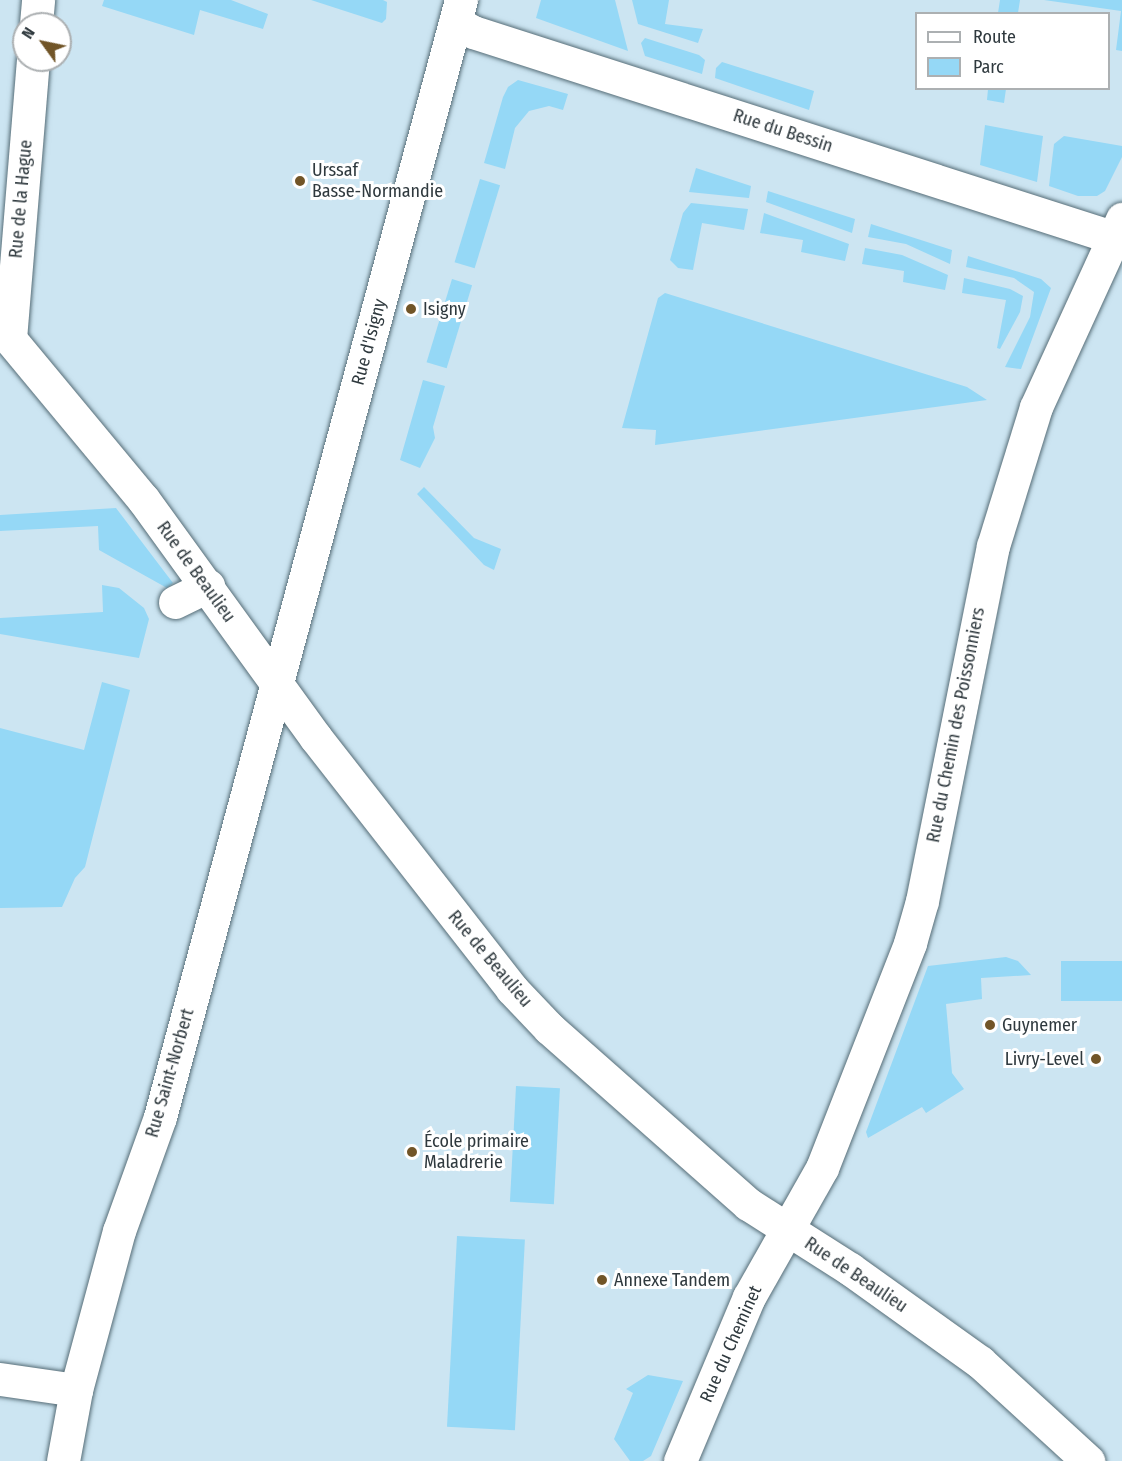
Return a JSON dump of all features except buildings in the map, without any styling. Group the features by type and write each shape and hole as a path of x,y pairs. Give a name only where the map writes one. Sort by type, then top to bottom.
{"street":[{"name":"Rue du Bessin","path":"458,11 482,35 1117,228"},
{"name":"Rue d'Isigny","path":"276,683 458,11"},
{"name":"Rue de la Hague","path":"5,339 32,72"},
{"name":"Rue du Chemin des Poissonniers","path":"788,1229 822,1168 910,943 922,901 993,546 1036,407 1117,228"},
{"name":"Rue de Beaulieu","path":"5,339 143,499 276,683 512,989 609,1085 748,1204 788,1229 980,1362 1088,1461"},
{"path":"175,602 207,586"},
{"name":"Rue Saint-Norbert","path":"63,1461 76,1390 133,1186 160,1117 276,683"},
{"name":"Rue du Cheminet","path":"680,1461 749,1297 788,1229"},
{"path":"0,1378 76,1390"}],"green space":[{"path":"104,0 231,0 268,14 263,29 200,10 194,35 102,6"},
{"path":"311,0 383,0 387,2 386,19 382,23"},
{"path":"541,0 615,0 628,51 536,18"},
{"path":"632,0 669,0 665,24 703,29 698,43 638,24"},
{"path":"1000,0 1020,0 1018,12 998,12"},
{"path":"1044,0 1122,0 1122,51 1116,50 1121,11"},
{"path":"645,38 699,55 705,60 702,74 645,56 641,43"},
{"path":"722,62 814,91 809,110 715,78 716,68"},
{"path":"518,80 568,94 563,110 549,106 529,111 515,128 505,169 484,163 503,97 508,87"},
{"path":"988,90 1006,90 1004,103 987,100"},
{"path":"985,125 1043,136 1037,182 980,165"},
{"path":"1064,136 1122,146 1122,157 1105,191 1097,196 1078,196 1049,186 1054,144"},
{"path":"696,168 751,186 749,198 689,192"},
{"path":"480,179 500,185 475,268 455,262"},
{"path":"768,191 855,219 852,233 766,202"},
{"path":"691,203 748,209 744,230 702,223 693,270 678,268 670,260 683,213"},
{"path":"764,213 849,244 845,261 801,252 803,240 760,233"},
{"path":"871,224 952,250 950,264 906,244 868,237"},
{"path":"865,248 902,255 948,275 945,290 903,282 904,271 862,264"},
{"path":"968,256 1041,279 1051,288 1021,369 1005,367 1030,317 1034,292 1014,278 966,267"},
{"path":"964,278 1010,289 1023,296 1020,312 1000,349 997,348 1006,300 962,293"},
{"path":"452,279 472,285 447,368 427,362"},
{"path":"665,293 967,387 987,400 655,445 656,430 622,428 658,298"},
{"path":"423,380 445,386 433,427 435,438 420,468 400,460"},
{"path":"424,487 474,538 501,549 494,570 484,565 417,494"},
{"path":"116,508 173,583 167,588 99,550 98,526 0,531 0,515"},
{"path":"102,585 119,588 144,608 149,619 139,658 0,634 0,618 103,612"},
{"path":"102,682 130,690 85,867 75,878 62,907 0,908 0,728 84,750"},
{"path":"1006,957 1018,961 1031,975 981,978 982,999 946,1004 952,1073 964,1089 926,1113 922,1107 868,1138 866,1132 928,966"},
{"path":"1061,961 1122,961 1122,1001 1061,1001"},
{"path":"516,1086 560,1088 554,1204 510,1202"},
{"path":"457,1236 525,1240 515,1430 447,1427"},
{"path":"648,1375 683,1381 651,1456 643,1461 630,1461 614,1439 633,1393 626,1389"}],"place":[{"name":"Urssaf Basse-Normandie","path":"300,181"},
{"name":"Isigny","path":"411,309"},
{"name":"Guynemer","path":"990,1025"},
{"name":"Livry-Level","path":"1096,1059"},
{"name":"École primaire Maladrerie","path":"412,1152"},
{"name":"Annexe Tandem","path":"602,1280"}]}
